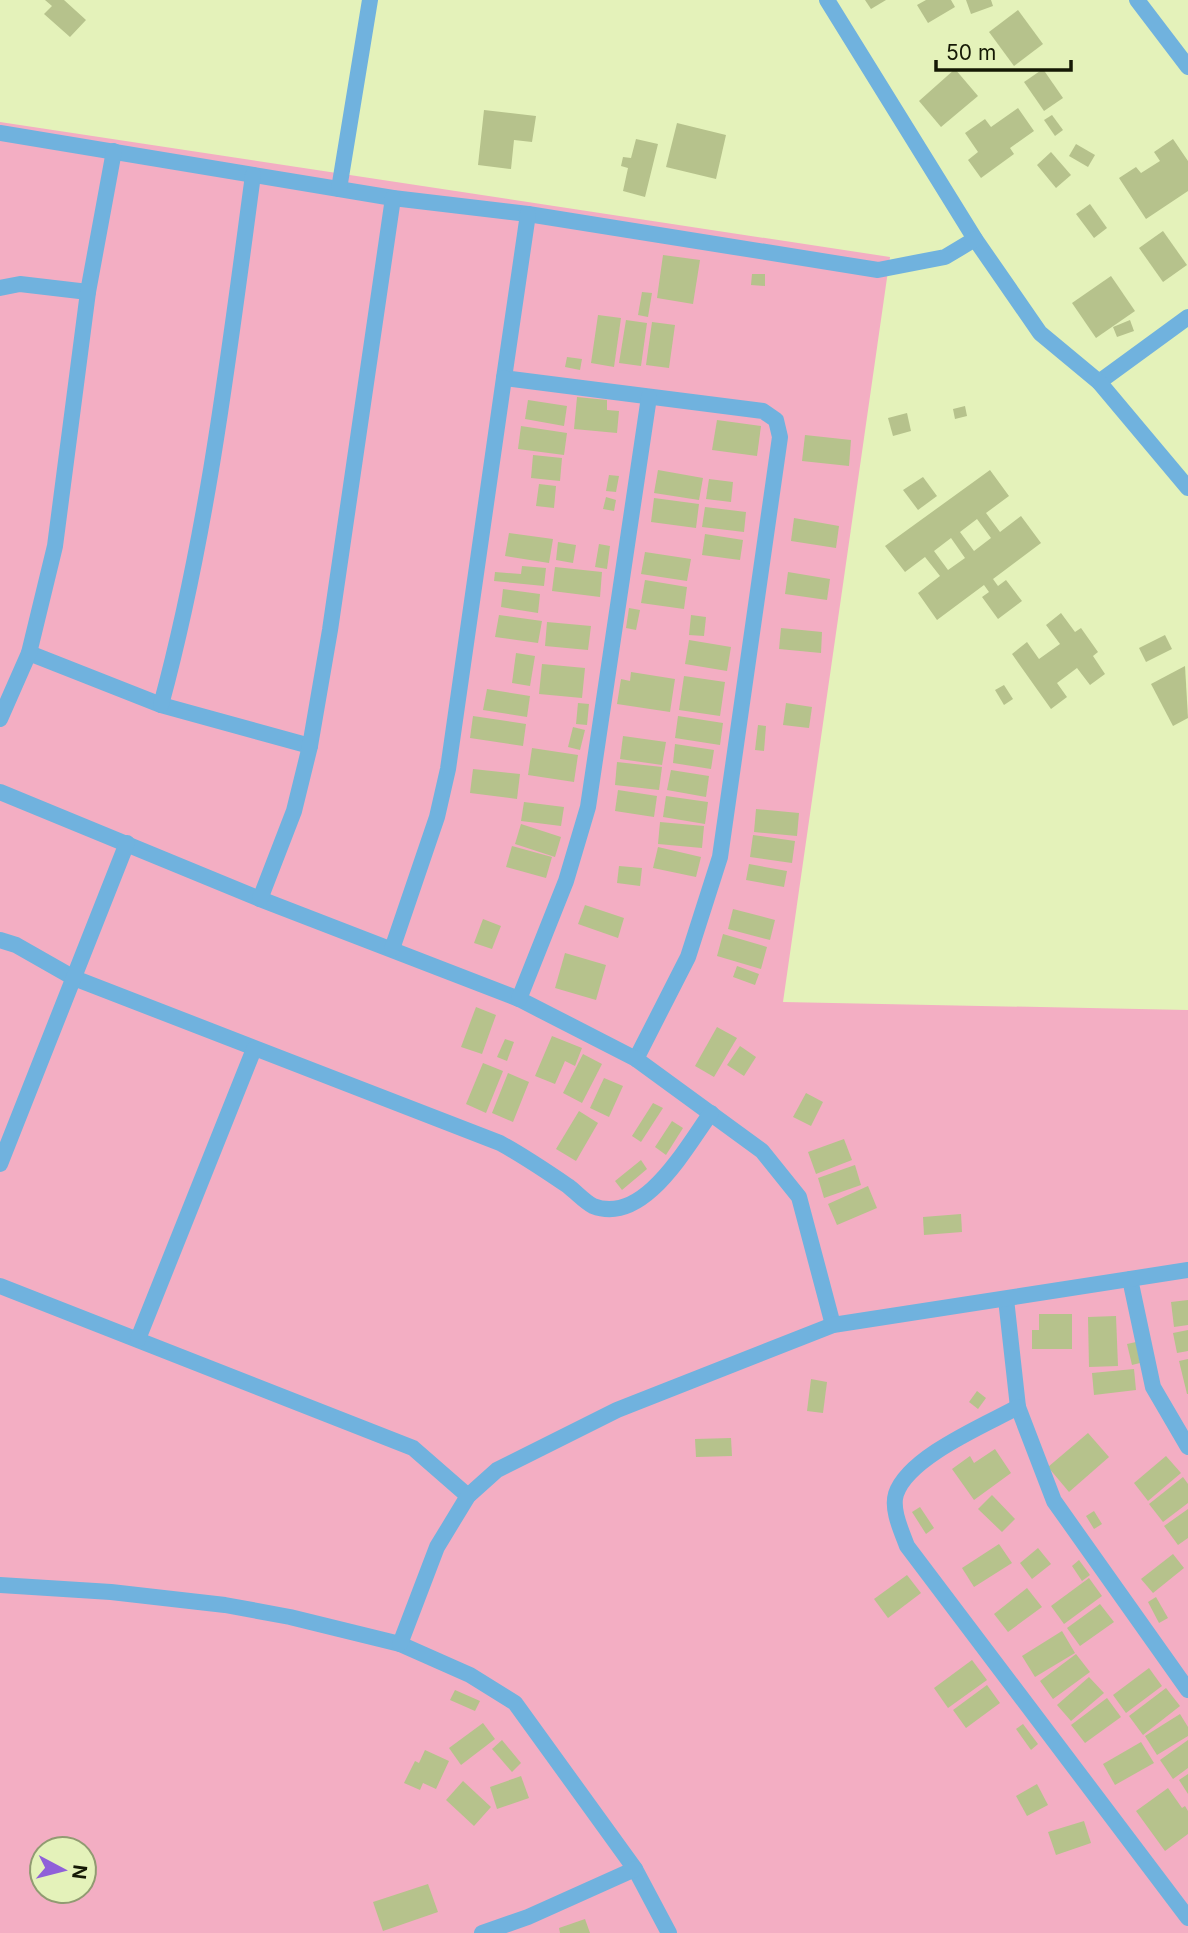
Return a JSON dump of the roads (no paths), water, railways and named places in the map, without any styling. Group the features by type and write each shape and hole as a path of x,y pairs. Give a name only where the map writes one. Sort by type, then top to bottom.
{"street":[{"path":"339,189 370,0"},
{"path":"827,0 975,239 1040,333 1098,382 1188,488"},
{"path":"1137,0 1188,67"},
{"path":"0,133 393,198 528,214 878,270 945,257 975,239"},
{"path":"0,719 29,653 55,546 89,292 114,151"},
{"path":"161,705 182,625 215,450 253,175"},
{"path":"260,899 294,811 310,746 330,630 393,198"},
{"path":"392,949 437,817 448,769 528,214"},
{"path":"0,288 20,284 89,292"},
{"path":"1098,382 1188,317"},
{"path":"504,378 762,411 776,420 780,438 719,857 688,957 636,1059"},
{"path":"519,999 566,881 588,807 649,397"},
{"path":"29,653 161,705 310,746"},
{"path":"0,792 260,899 519,999 636,1059 762,1150 799,1197 834,1325"},
{"path":"0,1164 127,843"},
{"path":"0,940 16,945 74,978 500,1143 537,1165 592,1205 612,1209 637,1202 654,1189 711,1113"},
{"path":"138,1339 254,1049"},
{"path":"400,1644 436,1546 468,1496 498,1470 617,1410 834,1325 1188,1270"},
{"path":"1130,1279 1153,1387 1188,1447"},
{"path":"0,1286 413,1448 468,1496"},
{"path":"1006,1299 1018,1407 1054,1501 1188,1690"},
{"path":"1018,1407 908,1472 895,1496 898,1522 907,1546 1182,1896 1188,1918"},
{"path":"0,1586 111,1592 225,1605 290,1617 400,1644 471,1675 515,1703 635,1869 669,1933"},
{"path":"482,1933 528,1917 635,1869"}]}
